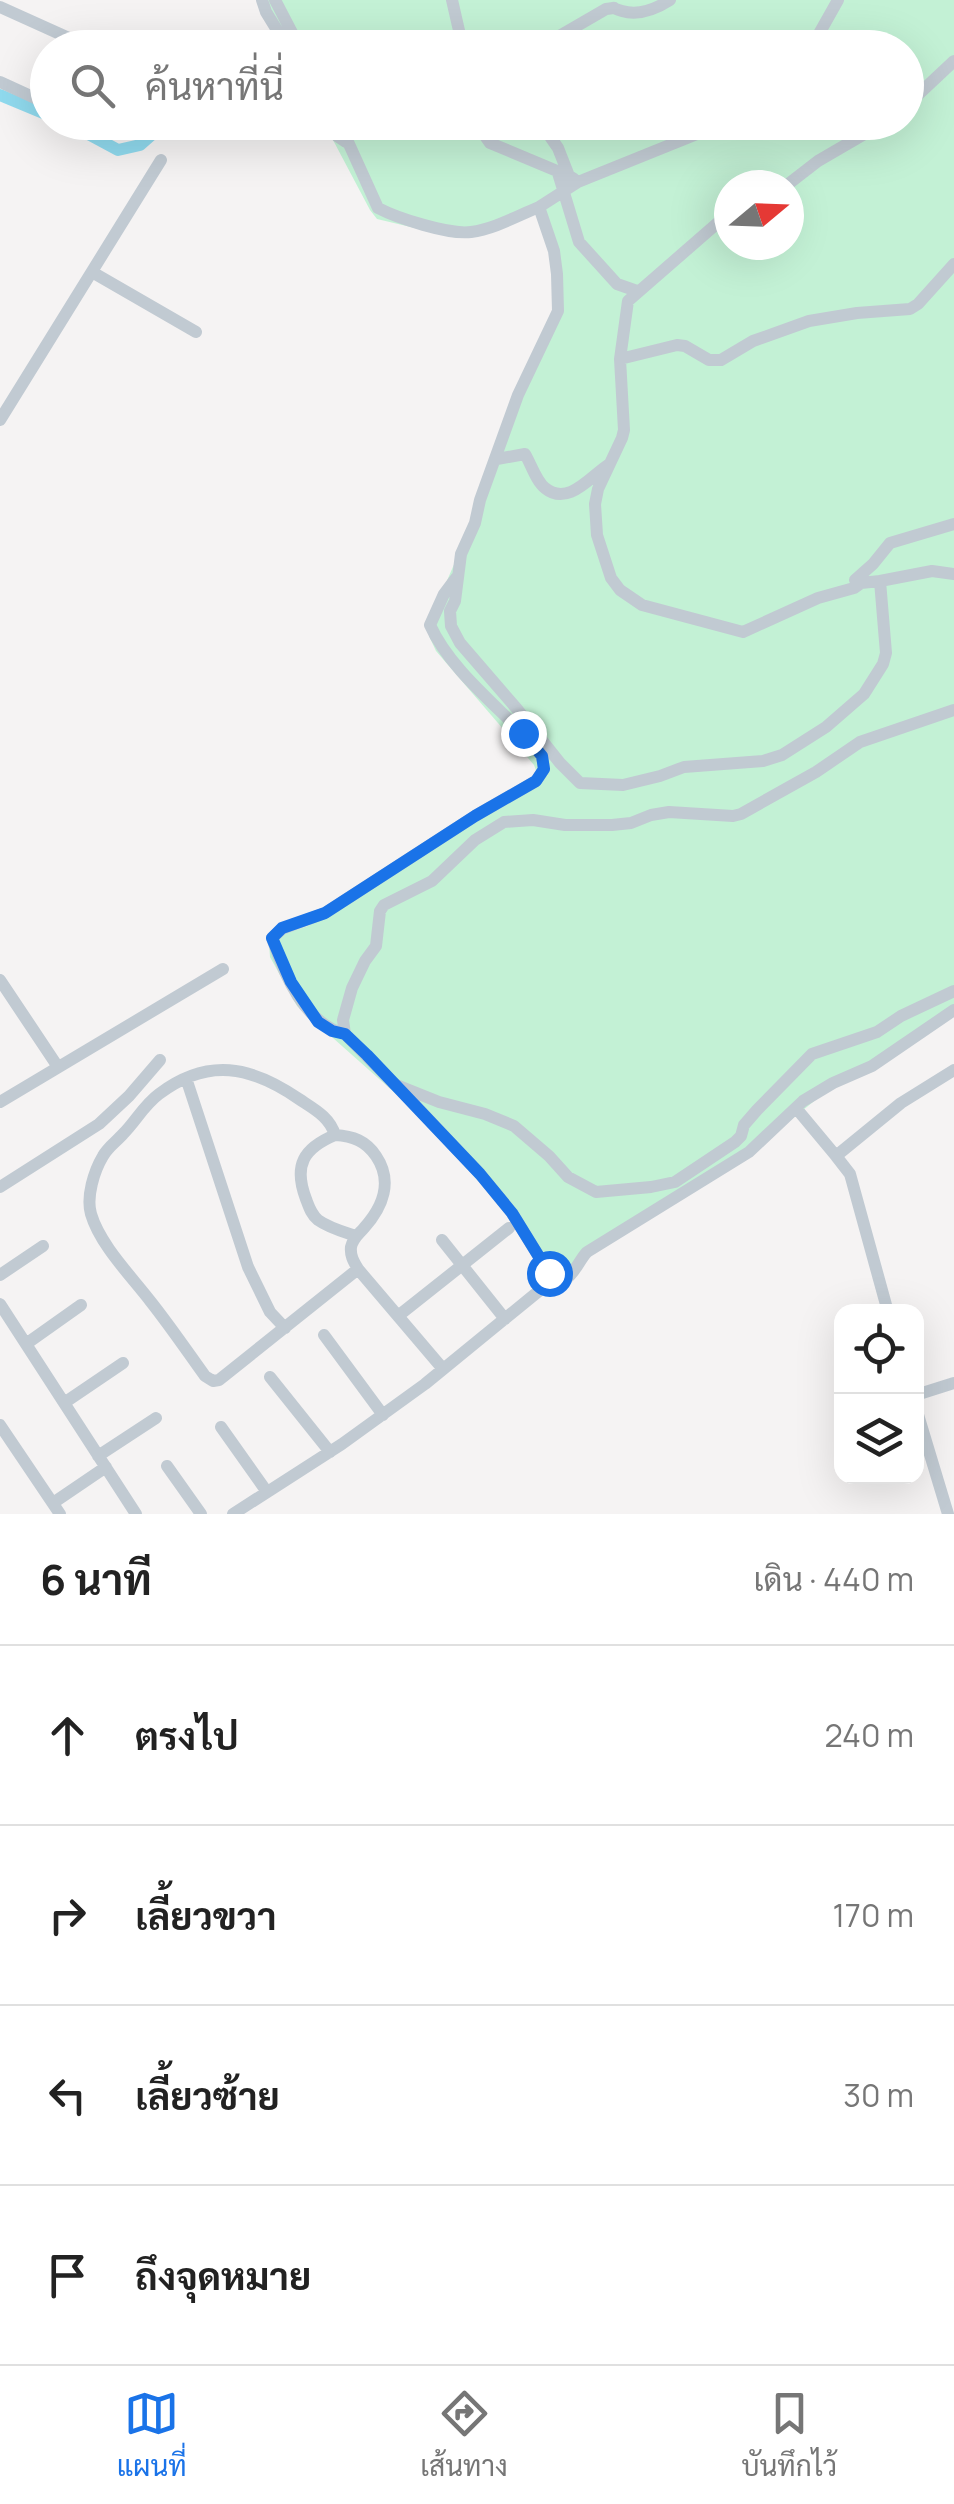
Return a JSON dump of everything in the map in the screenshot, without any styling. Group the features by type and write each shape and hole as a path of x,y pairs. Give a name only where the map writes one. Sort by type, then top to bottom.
{"street":[{"path":"262,0 277,30"},
{"path":"275,0 291,30"},
{"path":"452,0 459,30"},
{"path":"568,30 606,9 638,14 670,0"},
{"path":"821,30 838,0"},
{"path":"0,7 51,30"},
{"path":"924,89 954,61"},
{"path":"0,82 30,96"},
{"path":"342,140 349,144"},
{"path":"347,140 378,208 418,224 460,232 471,232 539,206 567,180 680,140"},
{"path":"488,140 567,180"},
{"path":"552,140 567,180 578,242 617,284 637,292"},
{"path":"804,171 853,140"},
{"path":"2,414 160,160"},
{"path":"539,206 554,251 558,311 518,395 480,500 462,554 456,602 450,610 460,644 560,763 580,783 623,785 684,767 763,761 782,754 826,727 864,694 882,664 886,653 880,581"},
{"path":"714,227 628,301 620,359 624,430 595,504 597,535 611,578 620,590 642,605 742,632 818,598 854,588 890,543 954,524"},
{"path":"620,359 676,345 709,360 721,360 753,341 809,321 910,309 954,264"},
{"path":"92,272 196,332"},
{"path":"497,459 525,454 544,487 562,493 572,493 608,464"},
{"path":"858,582 932,571 954,574"},
{"path":"458,576 444,594 430,625 462,670 533,744 542,756 544,769 536,781 325,913 282,928 272,938 291,982 318,1022 345,1034 480,1174 512,1213 555,1279 573,1274 588,1252 749,1152 800,1104 833,1083 872,1066 954,1010"},
{"path":"345,1034 343,1020 352,988 376,946 384,905 432,881 475,840 504,822 632,823 652,815 686,812 733,816 816,772 860,742 954,710"},
{"path":"1,1099 223,969"},
{"path":"0,980 58,1067"},
{"path":"395,1084 514,1126 568,1177 596,1192 676,1182 736,1142 744,1126 812,1054 878,1032 901,1016 954,991"},
{"path":"0,1186 99,1124 160,1060"},
{"path":"836,1156 901,1103 954,1070"},
{"path":"335,1135 332,1125 319,1112 256,1074 212,1071 186,1078 158,1094 103,1155 89,1200 91,1216 121,1265 205,1376 212,1380 219,1380 358,1269"},
{"path":"186,1078 248,1268 270,1312 285,1328"},
{"path":"800,1104 850,1174 886,1304"},
{"path":"356,1236 317,1219 300,1185 300,1167 310,1148 335,1135 357,1139 368,1147 386,1182 382,1201 356,1236 350,1251 358,1269 443,1369"},
{"path":"398,1316 509,1228"},
{"path":"442,1240 505,1319"},
{"path":"0,1275 43,1246"},
{"path":"232,1514 383,1415 545,1286"},
{"path":"0,1304 136,1514"},
{"path":"26,1344 81,1305"},
{"path":"324,1335 383,1415"},
{"path":"64,1403 123,1362"},
{"path":"270,1377 330,1452"},
{"path":"924,1392 954,1383"},
{"path":"0,1425 56,1509 102,1462 156,1418"},
{"path":"221,1427 267,1492"},
{"path":"924,1434 948,1514"},
{"path":"167,1466 202,1514"}],"green space":[{"path":"265,0 954,0 954,1013 823,1094 757,1147 590,1250 562,1277 551,1271 536,1245 414,1110 297,1006 270,957 269,944 277,936 308,926 532,783 537,773 436,651 429,636 429,622 469,530 554,309 552,252 536,211 457,238 377,219 333,140 924,140 924,30 277,30"}],"waterway":[{"path":"0,95 30,108"},
{"path":"99,140 118,150 146,140"}],"route":[{"path":"523,733 542,756 544,769 536,781 325,913 282,928 272,938 291,982 318,1022 345,1034 480,1174 512,1213 549,1273"}]}
